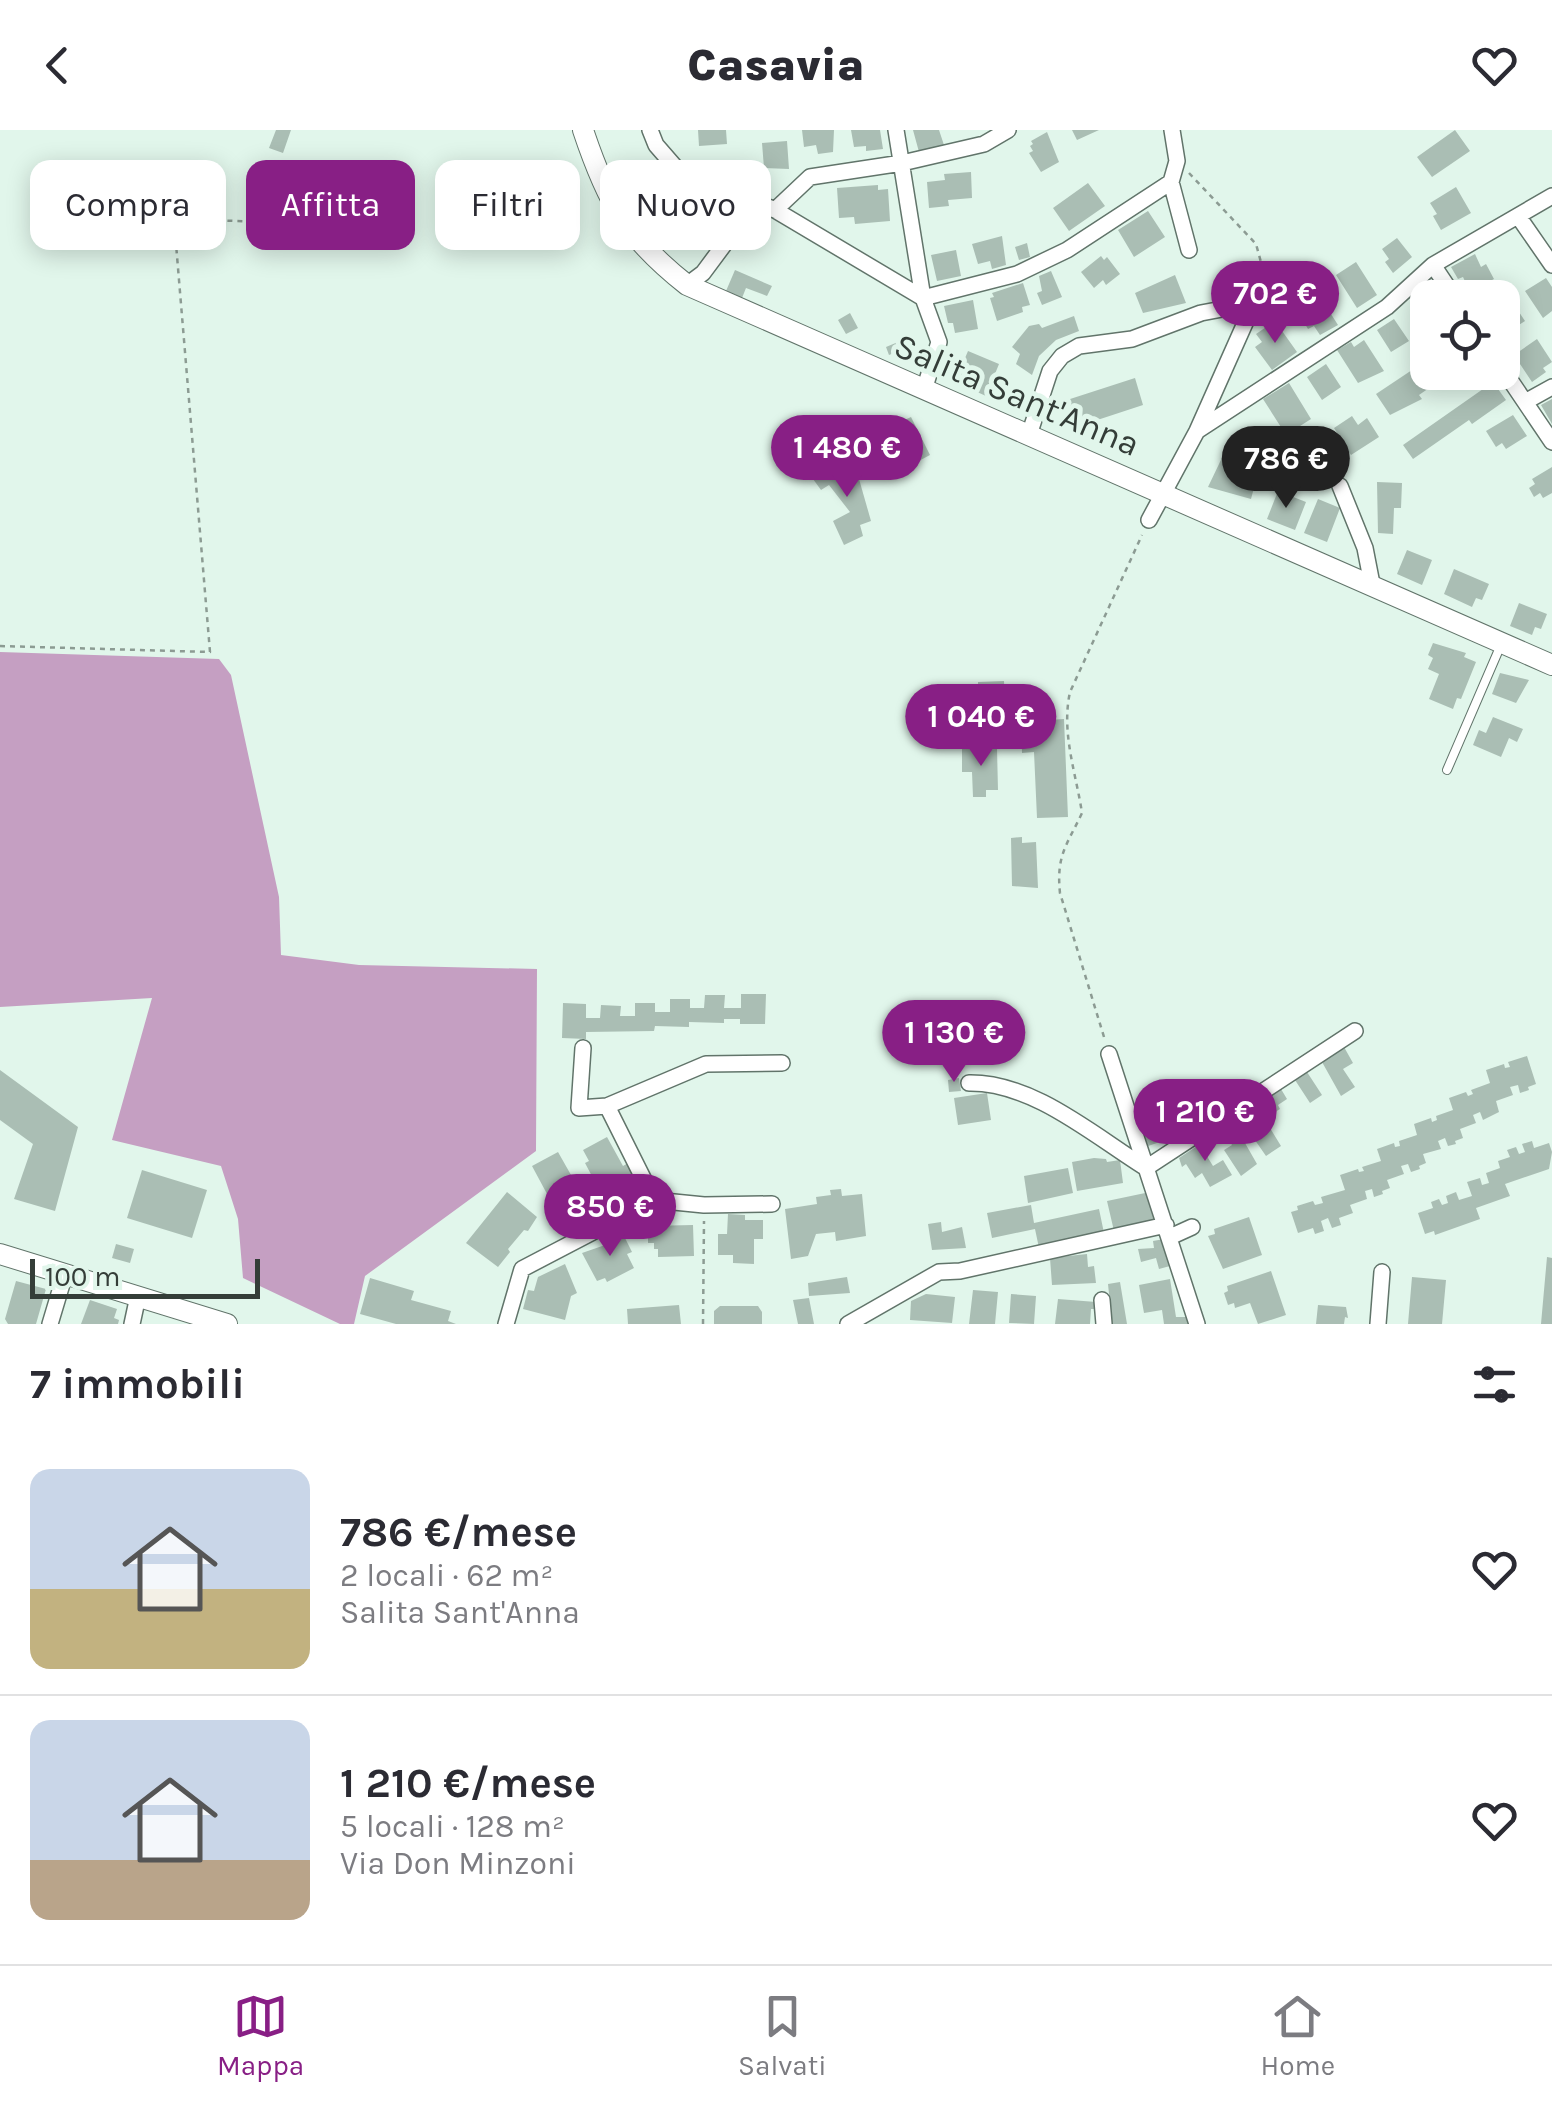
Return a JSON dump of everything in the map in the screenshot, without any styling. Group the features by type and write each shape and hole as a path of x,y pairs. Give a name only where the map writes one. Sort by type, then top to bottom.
{"street":[{"name":"Salita Sant'Anna","path":"583,130 606,195 627,228 654,259 687,285 1552,665"},
{"path":"650,130 669,160"},
{"path":"896,130 923,298 940,342 924,390"},
{"path":"776,210 810,177 902,163 984,144 1008,130"},
{"path":"1172,130 1177,161 1170,182 1189,250"},
{"path":"771,208 923,298 1017,274 1067,250 1170,182"},
{"path":"1197,430 1387,307 1433,266 1552,196"},
{"path":"1518,216 1552,265"},
{"path":"687,285 703,273 720,250"},
{"path":"1433,266 1443,280"},
{"path":"1150,520 1197,430 1254,303"},
{"path":"1029,436 1050,372 1062,356 1079,346 1132,338 1201,313 1254,303"},
{"path":"1525,402 1552,387"},
{"path":"1517,390 1552,442"},
{"path":"1340,486 1365,548 1372,584"},
{"path":"1146,1168 1355,1031"},
{"path":"584,1048 579,1108 607,1106 706,1064 782,1064"},
{"path":"1109,1054 1197,1324"},
{"path":"969,1083 996,1083 1024,1092 1146,1168"},
{"path":"607,1106 654,1200"},
{"path":"506,1324 522,1270 654,1200 704,1205 772,1204"},
{"path":"848,1324 938,1272 1192,1227"},
{"path":"0,1254 226,1324"},
{"path":"1378,1324 1382,1272"},
{"path":"50,1324 65,1274"},
{"path":"132,1324 138,1296"},
{"path":"1102,1300 1104,1324"}],"lane":[{"path":"1448,770 1502,642"}],"path":[{"path":"1177,161 1256,244 1262,266 1254,303"},
{"path":"0,646 210,652 176,232 186,220 246,222"},
{"path":"1109,1054 1060,893 1058,868 1064,844 1082,813 1066,709 1070,692 1150,520"},
{"path":"702,1324 704,1205"}],"shaded area":[{"path":"0,652 219,659 231,675 279,897 281,955 359,965 537,969 536,1151 365,1276 354,1324 340,1324 243,1278 238,1219 221,1166 112,1140 152,998 0,1007"}],"building":[{"path":"276,130 291,130 283,153 269,148"},
{"path":"698,130 726,130 727,144 699,146"},
{"path":"802,130 834,130 833,152 818,154 816,145 804,147"},
{"path":"851,130 880,130 883,149 866,151 866,146 854,147"},
{"path":"913,130 939,130 944,145 919,152"},
{"path":"1072,130 1099,130 1077,140"},
{"path":"1455,130 1470,151 1432,177 1417,157"},
{"path":"1047,132 1059,162 1041,172 1029,153 1033,151 1030,146 1031,141"},
{"path":"787,141 789,169 771,168 771,160 763,160 762,143"},
{"path":"971,172 972,198 948,200 949,206 929,208 927,182 945,180 944,174"},
{"path":"1088,183 1105,206 1069,231 1053,208"},
{"path":"878,185 878,190 888,189 890,221 855,224 854,217 839,218 837,188"},
{"path":"1456,187 1471,213 1441,230 1430,203"},
{"path":"1148,211 1165,237 1134,257 1118,230"},
{"path":"1002,236 1006,265 992,269 990,261 978,264 972,244"},
{"path":"1397,238 1412,257 1393,273 1382,249"},
{"path":"1027,243 1030,257 1019,260 1015,247"},
{"path":"956,250 961,276 937,281 931,255"},
{"path":"1475,254 1481,267 1486,264 1494,279 1458,279 1451,267"},
{"path":"1101,256 1104,260 1107,257 1120,274 1106,285 1103,280 1094,288 1081,272"},
{"path":"1356,262 1377,295 1357,308 1336,275"},
{"path":"735,270 772,286 767,296 746,288 742,298 726,291"},
{"path":"1051,271 1062,297 1042,305 1037,293 1042,291 1039,276"},
{"path":"1175,275 1186,303 1143,313 1135,293"},
{"path":"1546,278 1552,287 1552,311 1543,318 1525,291"},
{"path":"1023,283 1030,305 1022,307 1023,312 997,321 992,293"},
{"path":"973,300 978,329 955,333 944,306"},
{"path":"1321,308 1338,325 1320,335 1314,326 1308,329 1302,319"},
{"path":"850,313 858,328 846,334 838,320"},
{"path":"1074,316 1079,331 1056,340 1039,356 1032,375 1016,364 1020,354 1012,347 1029,326 1039,324 1042,328"},
{"path":"1394,319 1409,341 1391,352 1377,330"},
{"path":"1275,321 1297,352 1272,370 1255,347 1262,342 1256,334"},
{"path":"1537,339 1552,362 1532,382 1520,364 1520,351"},
{"path":"1364,340 1384,371 1358,383 1337,350 1351,342 1354,347"},
{"path":"898,342 901,350 889,355 886,347"},
{"path":"968,351 999,364 986,396 955,382"},
{"path":"1326,364 1341,387 1322,400 1307,377"},
{"path":"1410,371 1410,390 1426,390 1419,395 1422,399 1390,415 1376,394"},
{"path":"1135,378 1143,405 1076,427 1067,400"},
{"path":"1289,383 1311,419 1286,435 1263,399"},
{"path":"1482,390 1499,390 1506,400 1413,459 1403,445"},
{"path":"1552,399 1552,424 1541,405"},
{"path":"1513,415 1527,436 1506,449 1502,443 1496,447 1486,431"},
{"path":"1352,416 1358,425 1367,418 1379,437 1351,455 1334,428"},
{"path":"911,417 930,455 913,464 894,425"},
{"path":"1269,433 1289,465 1278,472 1258,440"},
{"path":"1230,441 1256,450 1248,482 1255,484 1251,499 1208,487"},
{"path":"1312,452 1319,463 1297,477 1289,465"},
{"path":"843,460 859,479 871,521 860,525 863,536 844,545 833,521 850,512 829,485 821,490 813,479 823,472 827,479 828,469"},
{"path":"1552,467 1552,493 1534,497 1529,488 1535,484 1532,479"},
{"path":"1377,482 1402,483 1401,508 1394,508 1393,534 1378,533"},
{"path":"1278,491 1306,502 1295,530 1267,519"},
{"path":"1318,499 1340,508 1327,542 1304,533"},
{"path":"1407,550 1432,560 1422,585 1397,574"},
{"path":"1454,569 1489,584 1482,600 1476,598 1472,607 1444,594"},
{"path":"1519,603 1547,614 1541,629 1535,627 1532,635 1510,626"},
{"path":"1433,643 1466,653 1464,657 1476,662 1453,709 1429,699 1439,674 1428,669"},
{"path":"1500,673 1529,680 1516,703 1492,694"},
{"path":"1004,681 1005,707 978,707 978,682"},
{"path":"1493,717 1523,729 1517,742 1509,738 1501,757 1473,745 1479,730 1486,733"},
{"path":"1064,719 1068,817 1037,818 1034,752 1022,753 1021,722"},
{"path":"962,744 974,744 974,750 997,749 998,790 986,790 986,797 973,797 972,772 962,772"},
{"path":"1022,837 1022,843 1036,842 1038,888 1012,886 1011,838"},
{"path":"741,994 766,994 765,1024 740,1024 740,1019 724,1019 724,1023 689,1022 689,1027 655,1026 654,1031 586,1032 586,1039 562,1038 563,1003 586,1004 586,1018 600,1018 601,1005 621,1006 620,1016 635,1016 635,1003 655,1003 655,1012 670,1012 670,999 690,999 690,1008 704,1008 705,995 725,995 724,1008 741,1008"},
{"path":"1344,1047 1353,1063 1343,1069 1355,1087 1341,1096 1322,1062"},
{"path":"1527,1056 1536,1084 1529,1090 1520,1093 1518,1085 1510,1087 1513,1095 1496,1101 1499,1112 1483,1120 1480,1112 1473,1115 1476,1123 1460,1129 1463,1138 1456,1144 1448,1146 1445,1138 1438,1141 1441,1149 1423,1154 1426,1163 1420,1169 1411,1172 1408,1164 1401,1166 1404,1174 1387,1180 1390,1188 1383,1194 1374,1197 1372,1189 1365,1191 1367,1199 1350,1205 1353,1213 1339,1218 1341,1225 1332,1228 1328,1218 1321,1221 1324,1231 1315,1234 1313,1228 1298,1233 1291,1212 1298,1210 1297,1206 1313,1201 1315,1205 1323,1203 1321,1197 1345,1190 1340,1175 1364,1171 1362,1167 1381,1161 1377,1149 1394,1143 1395,1147 1400,1146 1399,1141 1417,1135 1414,1124 1431,1118 1432,1122 1437,1120 1436,1116 1453,1110 1449,1098 1466,1092 1468,1096 1473,1094 1471,1090 1490,1083 1486,1070 1504,1064 1505,1068 1510,1067 1508,1062"},
{"path":"0,1070 78,1127 55,1211 14,1199 33,1144 0,1120"},
{"path":"1307,1072 1322,1095 1310,1103 1295,1080"},
{"path":"959,1078 961,1091 949,1092 948,1080"},
{"path":"1197,1079 1204,1102 1176,1110 1169,1087"},
{"path":"1281,1089 1287,1099 1278,1105 1280,1109 1272,1114 1275,1118 1268,1123 1257,1105"},
{"path":"987,1093 991,1120 958,1125 954,1098"},
{"path":"1153,1099 1166,1140 1148,1146 1135,1105"},
{"path":"1246,1113 1259,1128 1270,1128 1281,1146 1266,1156 1239,1117"},
{"path":"1233,1122 1257,1164 1241,1176 1224,1150 1232,1145 1222,1129"},
{"path":"607,1137 623,1166 628,1163 634,1173 616,1182 620,1189 604,1199 585,1163 589,1161 583,1150"},
{"path":"1211,1137 1215,1147 1205,1153 1213,1166 1223,1160 1232,1175 1210,1187 1202,1173 1195,1178 1186,1164 1182,1167 1179,1158"},
{"path":"1532,1141 1534,1148 1549,1143 1549,1169 1505,1184 1510,1196 1476,1208 1480,1219 1435,1235 1434,1231 1425,1234 1418,1213 1433,1208 1431,1202 1439,1199 1442,1205 1448,1203 1446,1196 1456,1192 1459,1200 1472,1196 1467,1182 1480,1178 1482,1185 1489,1183 1486,1173 1500,1168 1498,1161 1510,1157 1507,1150 1516,1147 1519,1154 1525,1152 1522,1144"},
{"path":"558,1152 584,1208 561,1220 532,1166"},
{"path":"1094,1158 1120,1160 1123,1183 1077,1191 1072,1162"},
{"path":"1068,1168 1073,1193 1028,1203 1024,1176"},
{"path":"142,1170 207,1190 192,1238 127,1218"},
{"path":"841,1189 842,1196 862,1194 866,1236 836,1241 835,1232 816,1234 808,1256 791,1259 785,1209 817,1204 816,1197"},
{"path":"507,1192 537,1217 508,1249 510,1252 498,1267 466,1243"},
{"path":"1150,1192 1157,1222 1114,1231 1107,1201"},
{"path":"1031,1205 1034,1223 1099,1209 1104,1233 1039,1248 1035,1229 992,1238 987,1213"},
{"path":"728,1214 745,1215 745,1220 763,1220 763,1239 754,1239 754,1264 733,1263 733,1255 718,1255 718,1234 727,1234"},
{"path":"1249,1217 1262,1255 1223,1269 1208,1236 1215,1234 1214,1229"},
{"path":"941,1222 942,1232 962,1227 966,1248 932,1250 928,1224"},
{"path":"693,1225 694,1256 658,1257 654,1243 648,1243 648,1226"},
{"path":"622,1232 632,1252 627,1254 634,1268 607,1282 605,1278 597,1281 582,1253 608,1244 606,1241"},
{"path":"1164,1239 1170,1266 1159,1269 1156,1258 1141,1262 1138,1249 1154,1248 1153,1241"},
{"path":"116,1244 134,1249 130,1263 112,1258"},
{"path":"1087,1254 1088,1267 1094,1266 1096,1283 1052,1285 1050,1258"},
{"path":"1547,1257 1552,1258 1552,1324 1541,1324"},
{"path":"565,1264 577,1293 571,1296 565,1320 523,1309 528,1290 534,1291 538,1277"},
{"path":"1271,1271 1286,1315 1258,1324 1250,1303 1235,1308 1234,1303 1228,1305 1224,1293 1227,1286"},
{"path":"847,1277 850,1293 809,1296 808,1283"},
{"path":"1412,1277 1446,1280 1442,1324 1408,1324"},
{"path":"370,1278 414,1291 411,1300 451,1311 448,1321 456,1324 396,1324 360,1314"},
{"path":"1170,1279 1176,1317 1188,1317 1189,1324 1164,1324 1162,1310 1144,1313 1139,1285"},
{"path":"16,1281 46,1289 36,1324 8,1324 5,1319"},
{"path":"1120,1282 1127,1324 1112,1324 1108,1284"},
{"path":"973,1290 998,1292 995,1324 969,1324"},
{"path":"926,1294 955,1297 952,1323 910,1320 911,1301"},
{"path":"1011,1294 1036,1296 1034,1324 1009,1323"},
{"path":"809,1298 814,1324 798,1324 793,1300"},
{"path":"1058,1299 1096,1302 1090,1324 1055,1324"},
{"path":"90,1300 117,1309 114,1318 119,1320 118,1324 81,1324"},
{"path":"679,1305 681,1324 628,1324 627,1309"},
{"path":"1318,1305 1346,1307 1348,1318 1345,1317 1344,1324 1316,1324"},
{"path":"720,1306 758,1306 762,1324 714,1324 714,1311"}]}
